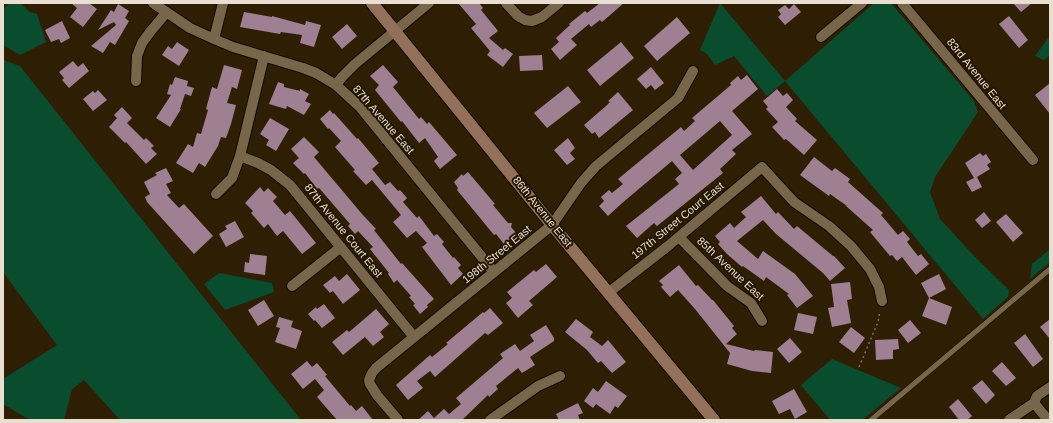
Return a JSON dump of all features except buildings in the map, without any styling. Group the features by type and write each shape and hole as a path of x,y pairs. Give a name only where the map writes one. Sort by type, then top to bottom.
{"street":[{"name":"87th Avenue East","path":"153,3 190,28 214,39 233,47 303,68 316,73 336,85 360,107 494,272"},
{"path":"214,39 223,3"},
{"name":"86th Avenue East","path":"372,3 552,225 714,420"},
{"path":"336,85 355,64 429,3"},
{"path":"506,3 518,16 525,20 532,21 542,17 559,3"},
{"path":"821,37 862,3"},
{"name":"83rd Avenue East","path":"902,3 1033,160"},
{"path":"136,81 137,56 142,43 166,13"},
{"path":"216,194 232,178 240,156 264,56"},
{"name":"198th Street East","path":"398,420 373,389 369,380 376,368 552,225 582,182 596,166 678,98 693,71"},
{"name":"87th Avenue Court East","path":"240,156 271,170 290,185 414,338"},
{"name":"197th Street Court East","path":"608,293 679,237 762,167 794,202 829,226 851,246 870,269 882,301"},
{"name":"85th Avenue East","path":"679,237 727,286 751,303 762,321"},
{"path":"292,286 341,247"},
{"path":"490,420 538,386 560,376"},
{"path":"1009,420 1034,403 1037,396 1050,386"},
{"path":"1034,403 1048,420"}],"lane":[{"path":"871,420 1050,270"}],"path":[{"path":"859,367 878,322 882,301"}],"green space":[{"path":"10,3 20,3 30,12 37,14 46,42 20,55 3,45 3,9"},
{"path":"720,3 785,81 767,96 734,56 715,65 707,54 700,50"},
{"path":"874,3 891,3 974,101 978,112 935,177 930,192 940,219 974,256 1009,290 1008,297 983,319 785,81"},
{"path":"1050,27 1050,55 1044,60 1035,56 1049,37"},
{"path":"3,60 20,66 301,420 120,420 84,380 72,389 64,420 30,420 3,404 3,379 57,345 3,272"},
{"path":"1050,249 1050,262 1030,279 1032,264"},
{"path":"219,273 272,283 274,292 225,310 204,284"},
{"path":"832,359 901,388 862,420 830,420 801,385"}]}
